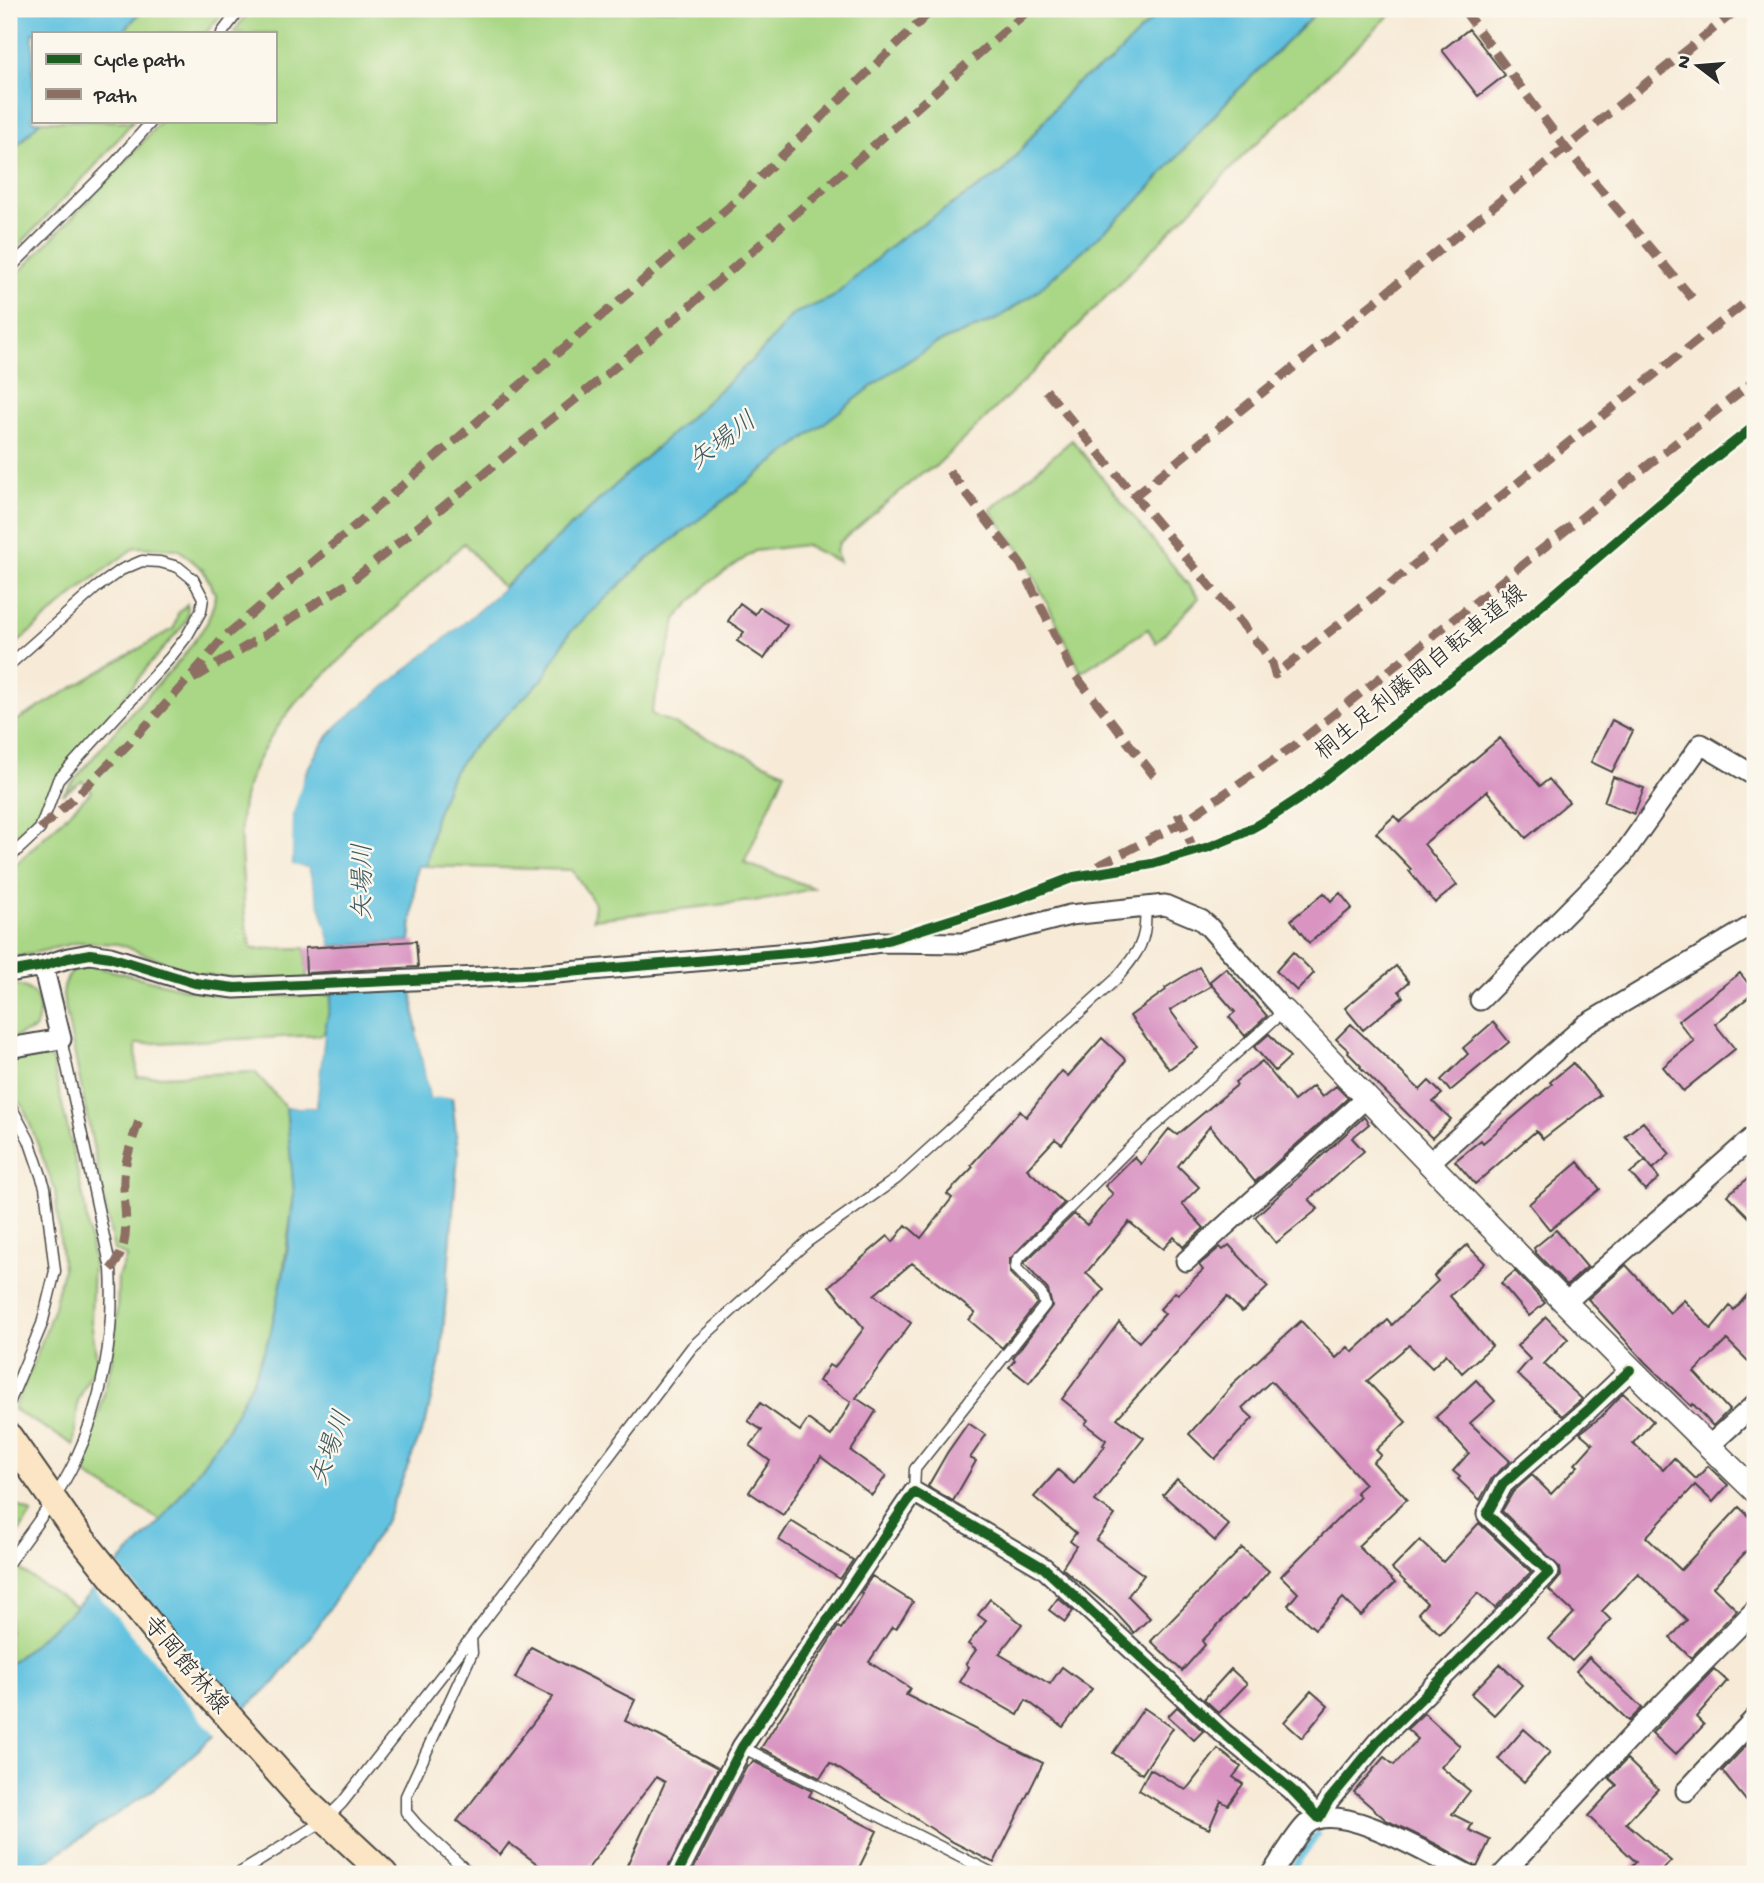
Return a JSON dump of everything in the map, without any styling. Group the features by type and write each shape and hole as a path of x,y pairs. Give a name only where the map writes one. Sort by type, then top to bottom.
{"main road":[{"name":"寺岡館林線","path":"9,1437 73,1528 181,1663 300,1796 384,1874"}],"street":[{"path":"1480,1000 1620,859 1701,744 1755,776"},
{"path":"9,972 90,954 110,957 195,983 235,988 545,974 812,951 881,942 963,943 1070,915 1165,905 1200,920 1428,1164 1630,1370 1755,1490"},
{"path":"1428,1164 1585,1024 1755,924"},
{"path":"9,1048 61,1039 43,966"},
{"path":"1186,1261 1366,1098"},
{"path":"1565,1303 1755,1135"},
{"path":"1319,1818 1329,1800 1379,1740 1549,1572 1487,1514 1503,1484 1630,1370"},
{"path":"1709,1446 1755,1404"},
{"path":"677,1874 742,1747 914,1492 1044,1567 1223,1733 1291,1788 1319,1818"},
{"path":"1503,1874 1640,1727 1755,1610"},
{"path":"1686,1791 1755,1718"},
{"path":"1271,1874 1307,1825 1319,1818 1339,1817 1361,1822 1467,1874"}],"lane":[{"path":"223,32 240,9"},
{"path":"9,270 116,162 151,122"},
{"path":"9,665 96,588 121,570 142,561 178,567 193,579 203,598 201,611 187,636 58,780 40,829 9,858"},
{"path":"238,1874 325,1820 342,1803 692,1347 807,1242 895,1179 1115,980 1136,955 1147,928 1145,906"},
{"path":"914,1492 915,1469 1045,1305 1042,1295 1016,1268 1017,1260 1139,1140 1284,1011"},
{"path":"9,1562 73,1465 96,1403 106,1360 113,1297 108,1250 61,1039"},
{"path":"9,1103 29,1140 44,1187 55,1271 42,1324 9,1402"},
{"path":"470,1874 418,1826 406,1811 406,1796 472,1653 471,1638"},
{"path":"742,1747 994,1874"}],"green space":[{"path":"143,9 226,9 207,32 123,32"},
{"path":"251,9 1162,9 1111,61 1073,85 1004,171 899,239 832,298 793,314 761,352 503,588 464,543 298,700 266,744 254,768 241,814 241,848 245,915 252,949 305,948 307,979 223,977 194,973 118,944 79,942 9,959 9,871 92,791 82,781 62,795 126,718 182,658 207,623 215,593 203,570 178,549 135,547 86,584 9,650 9,283 130,157 159,122 276,122 276,32 234,32"},
{"path":"1320,9 1396,9 1241,158 1034,371 934,468 923,472 839,543 836,552 839,562 805,545 755,551 709,583 677,617 651,714 785,772 744,863 814,888 770,899 593,919 595,904 572,870 426,866 435,818 451,776 470,750 543,679 569,633 645,561 888,374 935,344 995,320 1035,293 1137,202 1229,99"},
{"path":"39,122 132,122 94,167 9,256 9,155"},
{"path":"1072,440 1199,598 1156,643 1148,629 1081,672 1022,553 990,510"},
{"path":"187,604 188,615 183,626 148,666 30,821 9,842 9,725 174,628 178,613"},
{"path":"88,965 229,997 332,995 324,1035 136,1044 137,1077 255,1072 286,1107 294,1194 280,1294 270,1335 254,1377 226,1432 161,1521 77,1469 101,1406 112,1360 118,1276 127,1256 114,1250 63,996 65,985 73,971"},
{"path":"9,984 19,985 32,993 39,1004 39,1012 35,1029 9,1039"},
{"path":"46,1054 52,1060 84,1201 93,1262 91,1321 97,1360 78,1401 74,1445 13,1409 36,1358 54,1307 63,1269 55,1190 23,1106 9,1090 9,1062"},
{"path":"9,1501 32,1513 9,1547"},
{"path":"16,1567 76,1607 9,1665 9,1575"}],"water":[{"path":"9,9 143,9 123,32 32,32 32,122 39,122 9,155"},
{"name":"矢場川","path":"1162,9 1320,9 1229,99 1137,202 1035,293 995,320 935,344 888,374 645,561 569,633 543,679 470,750 451,776 435,818 426,866 417,866 410,941 331,946 308,868 292,866 292,828 295,803 303,778 315,754 339,723 503,588 761,352 793,314 832,298 899,239 1004,171 1073,85 1111,61"},
{"name":"矢場川","path":"332,978 412,990 417,1033 430,1097 452,1097 458,1153 441,1356 426,1421 385,1522 318,1626 275,1682 154,1789 27,1874 9,1874 9,1665 76,1607 161,1521 226,1432 254,1377 270,1335 286,1261 294,1194 286,1107 316,1107"}],"pier":[{"path":"500,585 503,588 462,624 339,723 322,741 305,772 293,814 292,865 308,868 331,946 328,946 306,871 288,866 289,814 302,770 319,739 336,720 460,622"},
{"path":"417,1033 420,1033 433,1094 453,1093 456,1097 430,1098"},
{"path":"321,1035 324,1035 316,1107 286,1107 284,1104 312,1103"},
{"path":"115,1562 241,1717 217,1738 91,1586"}],"building":[{"path":"1469,29 1505,75 1478,96 1442,50"},
{"path":"740,603 755,614 760,607 787,625 764,659 737,641 744,632 728,621"},
{"path":"1612,720 1633,731 1612,772 1591,762"},
{"path":"1500,738 1540,786 1549,779 1569,802 1526,838 1487,791 1424,844 1457,885 1435,903 1409,871 1411,869 1376,833 1394,816 1400,822"},
{"path":"1613,777 1644,788 1634,814 1604,802"},
{"path":"1324,893 1331,901 1340,893 1352,908 1309,943 1291,920"},
{"path":"416,941 418,967 306,973 305,948"},
{"path":"1293,952 1314,973 1297,991 1276,971"},
{"path":"1396,966 1409,982 1399,991 1403,997 1363,1030 1345,1008"},
{"path":"1199,967 1211,986 1170,1010 1198,1048 1169,1069 1130,1016 1166,990 1165,988"},
{"path":"1226,968 1267,1016 1245,1036 1229,1017 1235,1012 1209,982"},
{"path":"1740,973 1755,992 1715,1024 1735,1049 1683,1091 1663,1067 1694,1041 1678,1021"},
{"path":"1493,1022 1509,1042 1450,1091 1441,1080 1468,1054 1463,1048"},
{"path":"1351,1024 1420,1090 1429,1081 1442,1094 1433,1102 1451,1119 1432,1138 1360,1067 1336,1039"},
{"path":"1269,1034 1290,1057 1275,1071 1254,1047"},
{"path":"1102,1038 1126,1060 1062,1144 1055,1139 1027,1169 1064,1203 1010,1259 1010,1273 1037,1303 1002,1348 969,1320 975,1313 912,1263 874,1295 911,1323 856,1398 876,1411 851,1451 886,1476 872,1495 821,1457 783,1515 749,1492 770,1461 750,1446 762,1430 748,1421 760,1403 800,1431 808,1419 831,1436 851,1402 819,1381 829,1365 834,1368 864,1328 829,1286 888,1236 893,1242 906,1225 921,1238 952,1198 947,1194 973,1167 971,1165 1020,1111 1026,1117 1062,1071 1068,1076"},
{"path":"1262,1061 1294,1101 1313,1086 1322,1097 1336,1086 1348,1098 1255,1182 1210,1126 1178,1166 1199,1187 1182,1204 1204,1228 1183,1247 1174,1237 1163,1249 1129,1222 1086,1273 1104,1290 1029,1383 1009,1367 1052,1306 1048,1290 1024,1263 1074,1214 1087,1225 1113,1194 1105,1186 1134,1157 1141,1164 1169,1129 1177,1135"},
{"path":"1573,1063 1600,1095 1543,1139 1536,1131 1475,1184 1455,1161 1481,1140 1483,1143"},
{"path":"1364,1117 1369,1124 1352,1138 1364,1151 1309,1199 1318,1209 1276,1243 1255,1217"},
{"path":"1643,1122 1670,1154 1653,1169 1625,1136"},
{"path":"1646,1160 1659,1178 1645,1190 1630,1173"},
{"path":"1578,1162 1600,1189 1550,1230 1529,1204"},
{"path":"1755,1173 1755,1223 1727,1195"},
{"path":"1556,1230 1587,1267 1567,1285 1534,1248"},
{"path":"1229,1245 1268,1287 1242,1312 1227,1297 1117,1418 1144,1438 1095,1501 1115,1515 1096,1540 1144,1575 1128,1596 1150,1618 1134,1633 1115,1612 1062,1568 1076,1546 1070,1541 1076,1533 1034,1497 1058,1470 1074,1484 1105,1446 1103,1445 1106,1440 1085,1424 1088,1420 1062,1399 1119,1322 1139,1342 1165,1314 1160,1309 1175,1292 1178,1294 1203,1270 1199,1265 1220,1247 1223,1250"},
{"path":"1467,1245 1485,1263 1450,1296 1492,1346 1462,1373 1446,1354 1432,1368 1409,1345 1367,1381 1406,1422 1376,1450 1381,1455 1373,1462 1407,1499 1358,1546 1395,1583 1361,1616 1343,1598 1315,1629 1288,1605 1298,1593 1281,1576 1360,1497 1356,1492 1365,1484 1271,1381 1242,1408 1253,1418 1215,1459 1189,1434 1231,1385 1301,1321 1336,1358 1348,1347 1353,1352 1388,1320 1392,1325 1438,1281 1434,1276"},
{"path":"1626,1265 1670,1313 1684,1300 1711,1329 1730,1306 1734,1310 1755,1286 1755,1368 1727,1340 1694,1372 1729,1410 1713,1426 1693,1404 1691,1406 1645,1362 1588,1299"},
{"path":"1515,1271 1545,1303 1529,1316 1501,1283"},
{"path":"1546,1317 1568,1339 1544,1364 1582,1399 1562,1416 1517,1374 1530,1359 1517,1346"},
{"path":"1476,1380 1495,1401 1470,1423 1510,1461 1492,1478 1480,1500 1453,1471 1469,1453 1436,1417"},
{"path":"1623,1393 1653,1421 1633,1443 1663,1470 1674,1458 1696,1479 1708,1466 1728,1485 1713,1502 1695,1485 1646,1537 1681,1570 1739,1507 1755,1522 1755,1542 1713,1587 1737,1610 1691,1658 1670,1638 1687,1620 1638,1573 1602,1611 1611,1620 1572,1661 1549,1639 1574,1613 1549,1590 1561,1576 1560,1568 1502,1511 1513,1492 1532,1475 1551,1494 1578,1466 1575,1464 1593,1444 1580,1433 1601,1417"},
{"path":"968,1423 986,1435 970,1458 976,1461 953,1501 928,1486"},
{"path":"1177,1479 1229,1525 1215,1541 1163,1495"},
{"path":"791,1521 853,1560 840,1579 779,1540"},
{"path":"1479,1523 1531,1572 1495,1608 1478,1593 1440,1634 1418,1613 1427,1603 1392,1569 1420,1540 1443,1562"},
{"path":"1242,1548 1269,1571 1202,1641 1205,1645 1182,1671 1151,1641"},
{"path":"872,1576 913,1602 896,1629 892,1627 869,1662 910,1688 906,1695 1043,1763 994,1863 949,1840 830,1763 820,1778 761,1748 838,1627 841,1629"},
{"path":"1058,1598 1073,1611 1065,1622 1049,1610"},
{"path":"990,1599 1022,1624 999,1654 1050,1684 1062,1667 1092,1689 1063,1727 1026,1700 1018,1715 960,1682 969,1667 966,1664 976,1650 968,1644 986,1621 978,1615"},
{"path":"531,1647 635,1700 625,1721 718,1768 665,1874 623,1874 665,1782 656,1777 584,1874 551,1874 509,1843 500,1855 457,1821 553,1697 515,1678"},
{"path":"1589,1657 1642,1708 1629,1721 1576,1671"},
{"path":"1500,1664 1522,1685 1494,1715 1471,1694"},
{"path":"1231,1669 1247,1684 1219,1713 1204,1699"},
{"path":"1714,1669 1727,1681 1696,1717 1704,1725 1675,1755 1652,1733"},
{"path":"1311,1691 1328,1706 1302,1738 1284,1722"},
{"path":"1177,1707 1203,1731 1194,1740 1168,1716"},
{"path":"1144,1708 1173,1728 1142,1774 1113,1753"},
{"path":"1424,1713 1460,1746 1441,1767 1470,1791 1452,1814 1472,1824 1469,1830 1490,1840 1477,1867 1386,1820 1354,1792 1384,1757 1394,1765 1418,1739 1407,1729"},
{"path":"1524,1729 1550,1752 1524,1782 1498,1759"},
{"path":"1755,1736 1755,1812 1722,1771"},
{"path":"1218,1749 1241,1767 1233,1777 1243,1784 1228,1805 1221,1801 1209,1829 1139,1790 1150,1769 1186,1790"},
{"path":"1627,1759 1658,1789 1626,1823 1671,1861 1659,1874 1625,1874 1636,1862 1588,1816 1617,1785 1609,1778"},
{"path":"753,1761 812,1791 809,1796 877,1831 856,1874 691,1874 747,1765"}],"waterway":[{"path":"1288,1874 1317,1835"}],"marked path":[{"path":"40,829 135,737 223,638 728,208 933,9"},
{"path":"193,679 349,583 677,317 1030,9"},
{"path":"1463,9 1565,147 1692,298"},
{"path":"1133,497 1738,9"},
{"path":"1046,390 1263,649 1272,663 1275,675 1755,295"},
{"path":"1098,866 1183,822 1294,746 1755,380"},
{"path":"949,471 1021,565 1072,671 1155,777"},
{"path":"1178,813 1196,855"},
{"path":"111,1269 123,1248 125,1238 125,1171 141,1115"}],"cycle path":[{"name":"桐生足利藤岡自転車道線","path":"9,972 90,954 110,957 195,983 235,988 545,974 812,951 881,942 1017,899 1074,877 1152,864 1209,847 1243,833 1306,794 1509,633 1755,426"},
{"path":"677,1874 742,1747 914,1492 1044,1568 1223,1733 1291,1789 1319,1818 1329,1800 1379,1740 1549,1572 1487,1514 1503,1484 1630,1370"}]}
